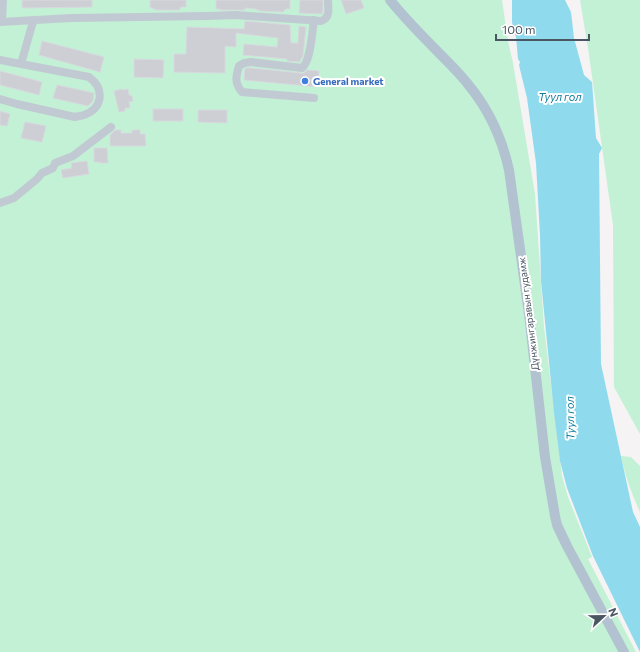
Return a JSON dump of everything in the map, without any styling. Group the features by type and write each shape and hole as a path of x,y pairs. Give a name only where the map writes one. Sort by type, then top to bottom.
{"main road":[{"name":"Дүнжингаравын гудамж","path":"390,0 475,92 488,114 502,145 509,170 521,253 544,446 556,521 567,546 624,652"}],"street":[{"path":"2,0 1,22 70,18 236,15 322,20 326,18 328,14 328,0"},
{"path":"21,64 34,20"},
{"path":"314,20 308,58 302,68 251,62 244,63 239,66 236,81 237,87 242,92 314,98"},
{"path":"0,60 89,78 98,85 100,98 97,105 92,110 84,115 75,117 0,99"},
{"path":"0,202 14,198 42,173 53,168 55,163 73,156 112,127"}],"green space":[{"path":"0,0 502,0 535,194 544,327 562,476 568,497 592,557 588,559 636,652 0,652"},
{"path":"580,0 640,0 640,434 614,387 613,225"},
{"path":"621,456 631,457 640,466 640,512 629,485"}],"water":[{"name":"Туул гол","path":"512,0 565,0 571,12 574,38 584,75 592,82 596,138 602,148 599,154 601,364 633,512 640,527 640,652 593,556 567,488 560,461 541,281 536,163 527,98 519,65 520,62 518,59 516,37 513,29"}],"building":[{"path":"22,0 92,0 92,7 22,8"},
{"path":"150,0 186,0 186,7 181,7 179,10 156,10 150,7"},
{"path":"216,0 290,0 290,9 286,9 283,12 260,11 245,8 245,10 220,10 216,9"},
{"path":"300,0 323,0 322,14 299,13"},
{"path":"341,0 361,0 364,8 346,14"},
{"path":"245,21 290,25 291,43 298,43 299,26 306,27 303,56 300,62 287,61 287,59 243,55 244,44 277,47 278,38 236,33 236,47 225,46 225,73 174,72 174,54 186,54 187,27 244,29"},
{"path":"42,41 104,57 100,72 39,55"},
{"path":"134,59 164,60 163,78 134,77"},
{"path":"246,68 301,73 304,73 307,70 319,71 318,87 244,80"},
{"path":"0,71 42,82 39,95 0,85"},
{"path":"57,85 94,93 93,101 88,106 53,98"},
{"path":"128,89 129,95 132,96 133,101 129,102 130,108 125,108 125,111 119,112 114,91"},
{"path":"153,109 183,109 183,121 153,121"},
{"path":"198,110 227,110 227,123 198,122"},
{"path":"0,111 10,114 7,126 0,125"},
{"path":"25,122 46,126 42,142 21,138"},
{"path":"115,130 121,130 121,133 132,133 132,130 140,130 140,134 145,134 146,146 110,146 110,135"},
{"path":"94,148 107,148 108,163 94,162"},
{"path":"87,161 89,174 63,178 61,170 72,168 71,163"}],"place":[{"name":"General market","path":"305,81"}]}
